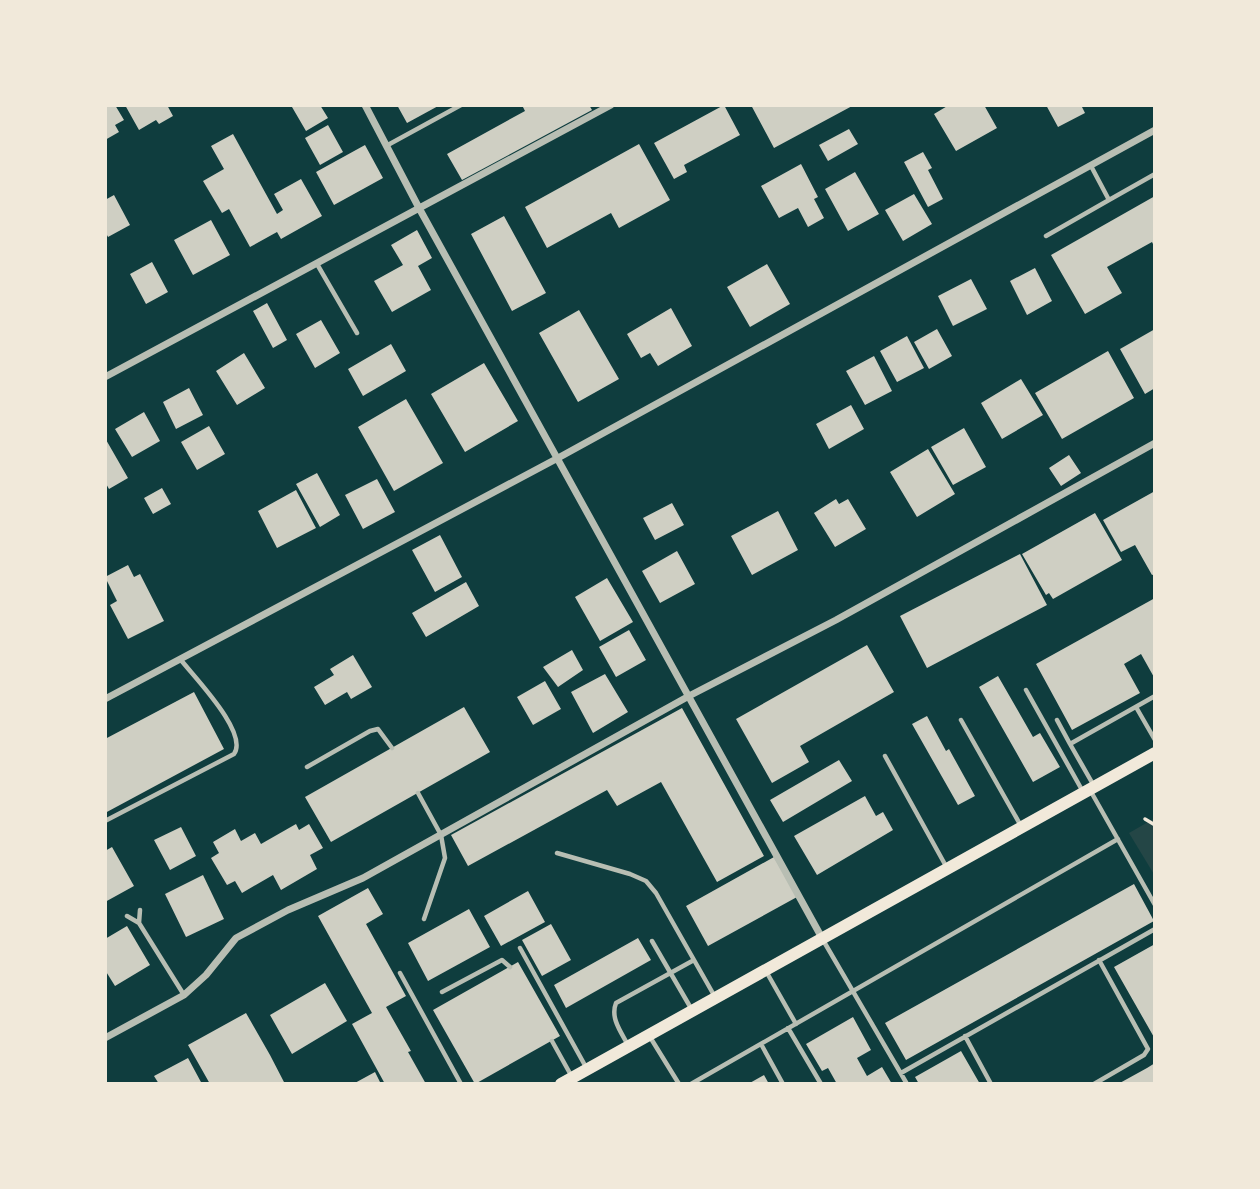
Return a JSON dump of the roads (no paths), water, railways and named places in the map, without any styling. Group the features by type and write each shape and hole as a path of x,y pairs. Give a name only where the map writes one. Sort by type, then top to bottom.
{"main road":[{"path":"567,1081 1155,753"}],"street":[{"path":"365,105 419,208 822,939"},
{"path":"105,377 611,105"},
{"path":"105,699 558,458 1155,130"},
{"path":"105,1038 184,995 206,975 236,939 288,910 363,878 689,696 836,620 1155,443"}],"lane":[{"path":"386,146 461,105"},
{"path":"1090,166 1109,200"},
{"path":"1046,236 1155,174"},
{"path":"316,263 357,333"},
{"path":"105,821 234,754 237,750 237,738 220,708 181,660"},
{"path":"1026,690 1089,790 1155,905"},
{"path":"1070,744 1155,696"},
{"path":"1136,707 1155,740"},
{"path":"961,720 1021,827"},
{"path":"1056,720 1070,744 1089,790"},
{"path":"307,767 378,729 392,748"},
{"path":"885,756 948,868"},
{"path":"418,793 441,835 445,858 424,919"},
{"path":"691,1084 1118,839"},
{"path":"557,853 646,881 656,893 716,998"},
{"path":"139,923 140,911"},
{"path":"127,916 139,923 184,995"},
{"path":"901,1073 1155,929"},
{"path":"822,939 907,1084"},
{"path":"652,941 693,1011"},
{"path":"520,948 587,1069"},
{"path":"442,992 502,960 510,967"},
{"path":"629,1046 614,1018 616,1003 694,960"},
{"path":"1094,1084 1144,1055 1148,1049 1099,960"},
{"path":"765,970 796,1024"},
{"path":"400,973 461,1084"},
{"path":"788,1028 821,1084"},
{"path":"648,1035 679,1084"},
{"path":"965,1037 992,1084"},
{"path":"552,1041 567,1081"},
{"path":"761,1044 783,1084"}]}
